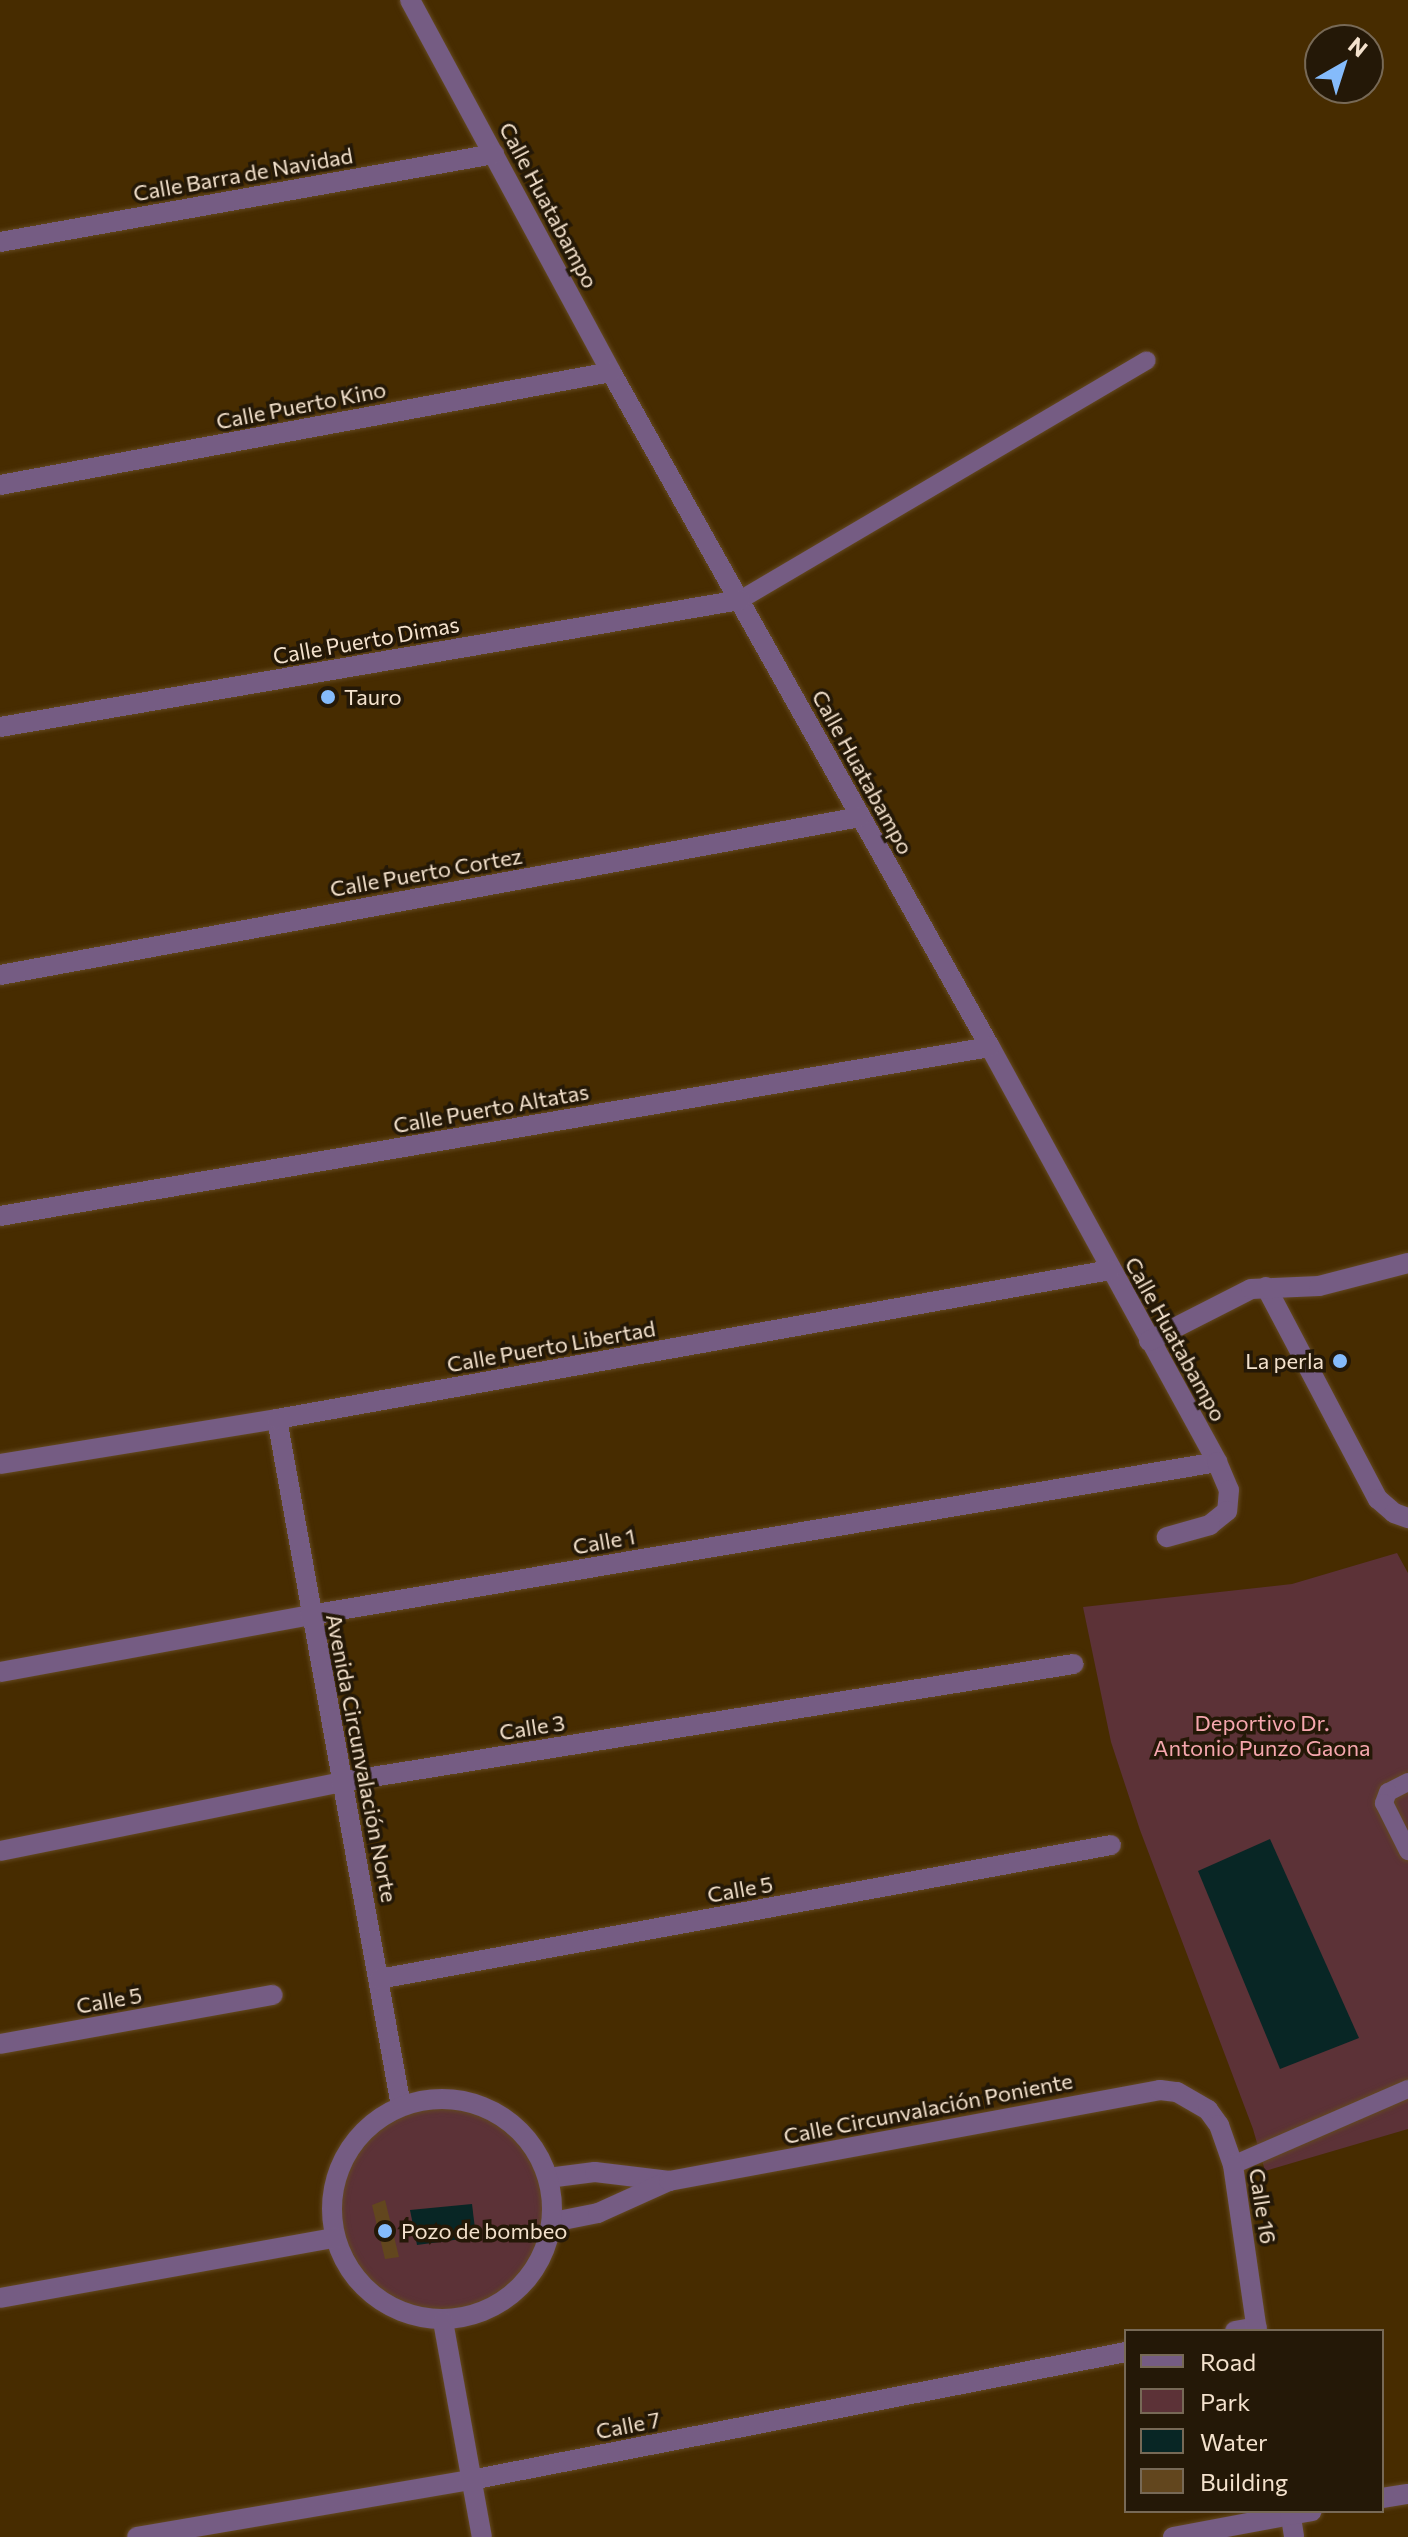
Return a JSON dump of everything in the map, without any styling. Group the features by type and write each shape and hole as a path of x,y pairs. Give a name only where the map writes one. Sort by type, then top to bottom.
{"street":[{"name":"Calle Huatabampo","path":"410,0 611,372 990,1047 1217,1462 1229,1490 1227,1511 1210,1525 1167,1537"},
{"name":"Calle Barra de Navidad","path":"0,242 494,154"},
{"name":"Calle Puerto Kino","path":"0,485 611,372"},
{"name":"Calle Puerto Dimas","path":"0,727 740,600"},
{"name":"Calle Puerto Cortez","path":"0,975 860,817"},
{"name":"Calle Puerto Altatas","path":"0,1216 990,1047"},
{"path":"1149,1341 1234,1295 1266,1287 1319,1286 1408,1263"},
{"name":"Calle Puerto Libertad","path":"0,1464 277,1419 1110,1270"},
{"path":"1266,1287 1378,1499 1401,1516"},
{"name":"Avenida Circunvalación Norte","path":"277,1419 401,2106"},
{"name":"Calle 1","path":"0,1672 310,1615 1217,1462"},
{"name":"Calle 3","path":"0,1851 341,1782 1074,1664"},
{"name":"Calle 5","path":"379,1979 1111,1845"},
{"name":"Calle 5","path":"0,2044 273,1995"},
{"name":"Calle Circunvalación Poniente","path":"553,2222 598,2213 669,2181 1160,2090 1177,2092 1195,2100"},
{"path":"439,2098 476,2104 510,2122 536,2150 548,2178 553,2222 543,2258 522,2288 491,2310 443,2321 416,2317 380,2301 352,2273 335,2238 332,2198 343,2159 367,2127 401,2106 439,2098"},
{"name":"Calle 16","path":"1195,2100 1219,2125 1233,2165 1257,2329"},
{"name":"Calle Circunvalación Poniente","path":"548,2178 595,2172 669,2181"},
{"path":"0,2298 335,2238"},
{"path":"443,2321 482,2537"},
{"name":"Calle 7","path":"137,2537 471,2480 1124,2352"},
{"path":"1384,2498 1408,2494"},
{"path":"1173,2537 1290,2513 1294,2537"}],"lane":[{"path":"740,600 1147,360"},
{"path":"1408,1782 1388,1792 1384,1803 1408,1851"},
{"path":"1233,2165 1408,2089"}],"green space":[{"name":"Deportivo Dr. Antonio Punzo Gaona","path":"1397,1553 1408,1573 1408,2129 1265,2171 1253,2129 1140,1830 1111,1742 1083,1607 1292,1584"},
{"path":"442,2099 484,2107 520,2131 544,2167 552,2209 544,2251 520,2287 484,2311 442,2319 400,2311 364,2287 340,2251 332,2209 340,2167 364,2131 400,2107"}],"water":[{"path":"1270,1839 1359,2038 1280,2069 1198,1871"},
{"path":"472,2204 476,2237 417,2245 410,2210"}],"building":[{"name":"Pozo de bombeo","path":"385,2200 399,2257 385,2259 372,2205"}],"place":[{"name":"Tauro","path":"328,697"},
{"name":"La perla","path":"1340,1361"},
{"name":"Pozo de bombeo","path":"385,2231"}]}
